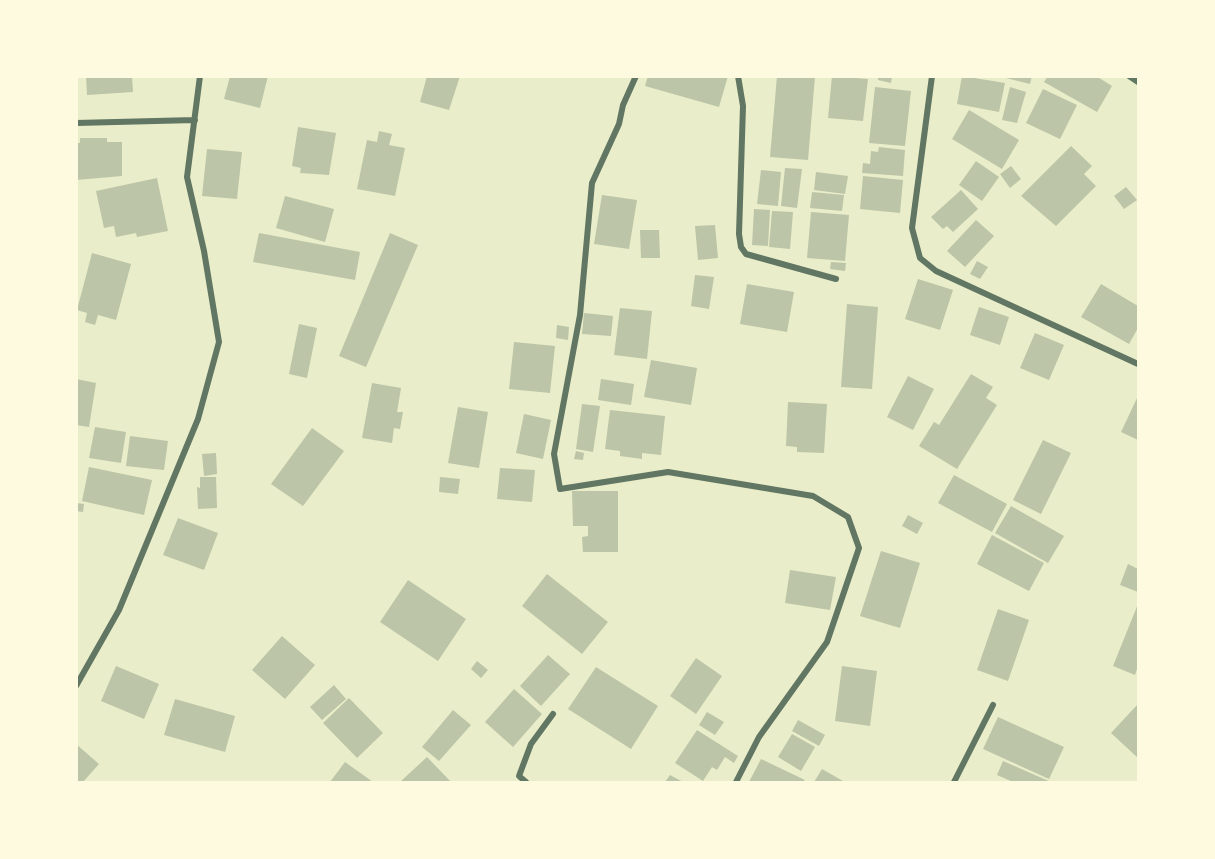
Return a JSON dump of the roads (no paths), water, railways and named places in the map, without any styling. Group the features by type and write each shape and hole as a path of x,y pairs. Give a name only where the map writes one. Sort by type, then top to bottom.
{"street":[{"path":"76,686 119,610 198,419 219,342 204,251 187,177 200,76"},
{"path":"636,76 623,105 619,124 592,183 580,315 554,454 560,489 668,472 813,496 848,517 859,548 827,642 759,737 736,783"},
{"path":"738,76 743,106 739,234 741,247 746,254 836,279"},
{"path":"932,76 912,228 920,258 936,272 1138,364"},
{"path":"1129,76 1138,82"},
{"path":"76,123 195,120"},
{"path":"954,783 993,705"},
{"path":"526,783 519,776 531,744 553,714"}]}
